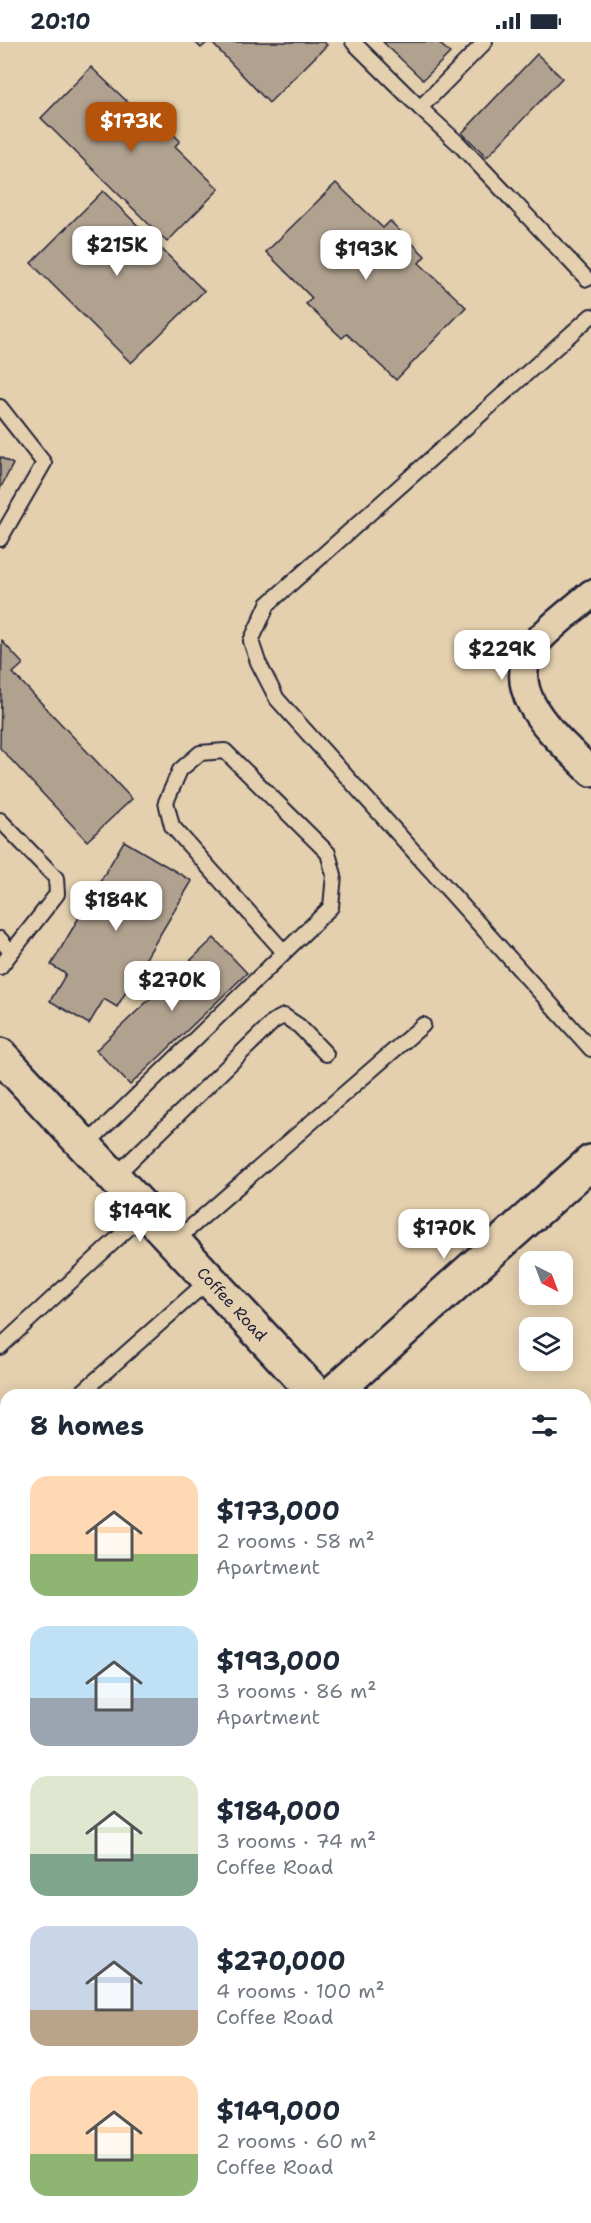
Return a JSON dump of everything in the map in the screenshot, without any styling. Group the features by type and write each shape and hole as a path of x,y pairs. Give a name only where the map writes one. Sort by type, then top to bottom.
{"main road":[{"name":"Coffee Road","path":"1,1058 311,1389"},
{"path":"338,1389 591,1162"}],"street":[{"path":"591,594 535,644 525,664 525,688 533,710 591,772"}],"lane":[{"path":"353,42 460,145 587,279"},
{"path":"420,108 485,42"},
{"path":"591,316 268,604 251,641 258,662 277,699 591,1048"},
{"path":"0,407 44,463 0,540"},
{"path":"84,1146 285,952 331,907 334,875 328,853 225,751 200,753 180,770 166,802 172,826 285,952"},
{"path":"0,820 56,878 57,894 0,967"},
{"path":"0,939 11,952"},
{"path":"114,1177 274,1021 284,1016 299,1026 326,1054"},
{"path":"174,1242 423,1025"},
{"path":"0,1347 146,1212"},
{"path":"86,1389 209,1280"}],"building":[{"path":"195,42 208,42 201,48"},
{"path":"211,42 324,42 327,45 269,103"},
{"path":"383,42 438,42 450,53 423,80"},
{"path":"537,54 562,78 487,157 462,133"},
{"path":"91,67 137,111 144,104 180,141 175,146 219,189 167,242 41,118"},
{"path":"336,183 383,228 390,221 425,256 419,263 466,307 396,380 347,334 342,338 306,304 312,298 266,252"},
{"path":"103,191 204,291 131,363 31,263"},
{"path":"0,457 13,464 0,489"},
{"path":"2,641 23,664 13,673 132,799 87,841 0,748"},
{"path":"124,841 192,881 117,1007 104,999 89,1024 50,1001 66,974 51,965"},
{"path":"214,938 247,973 130,1085 96,1050"}]}
